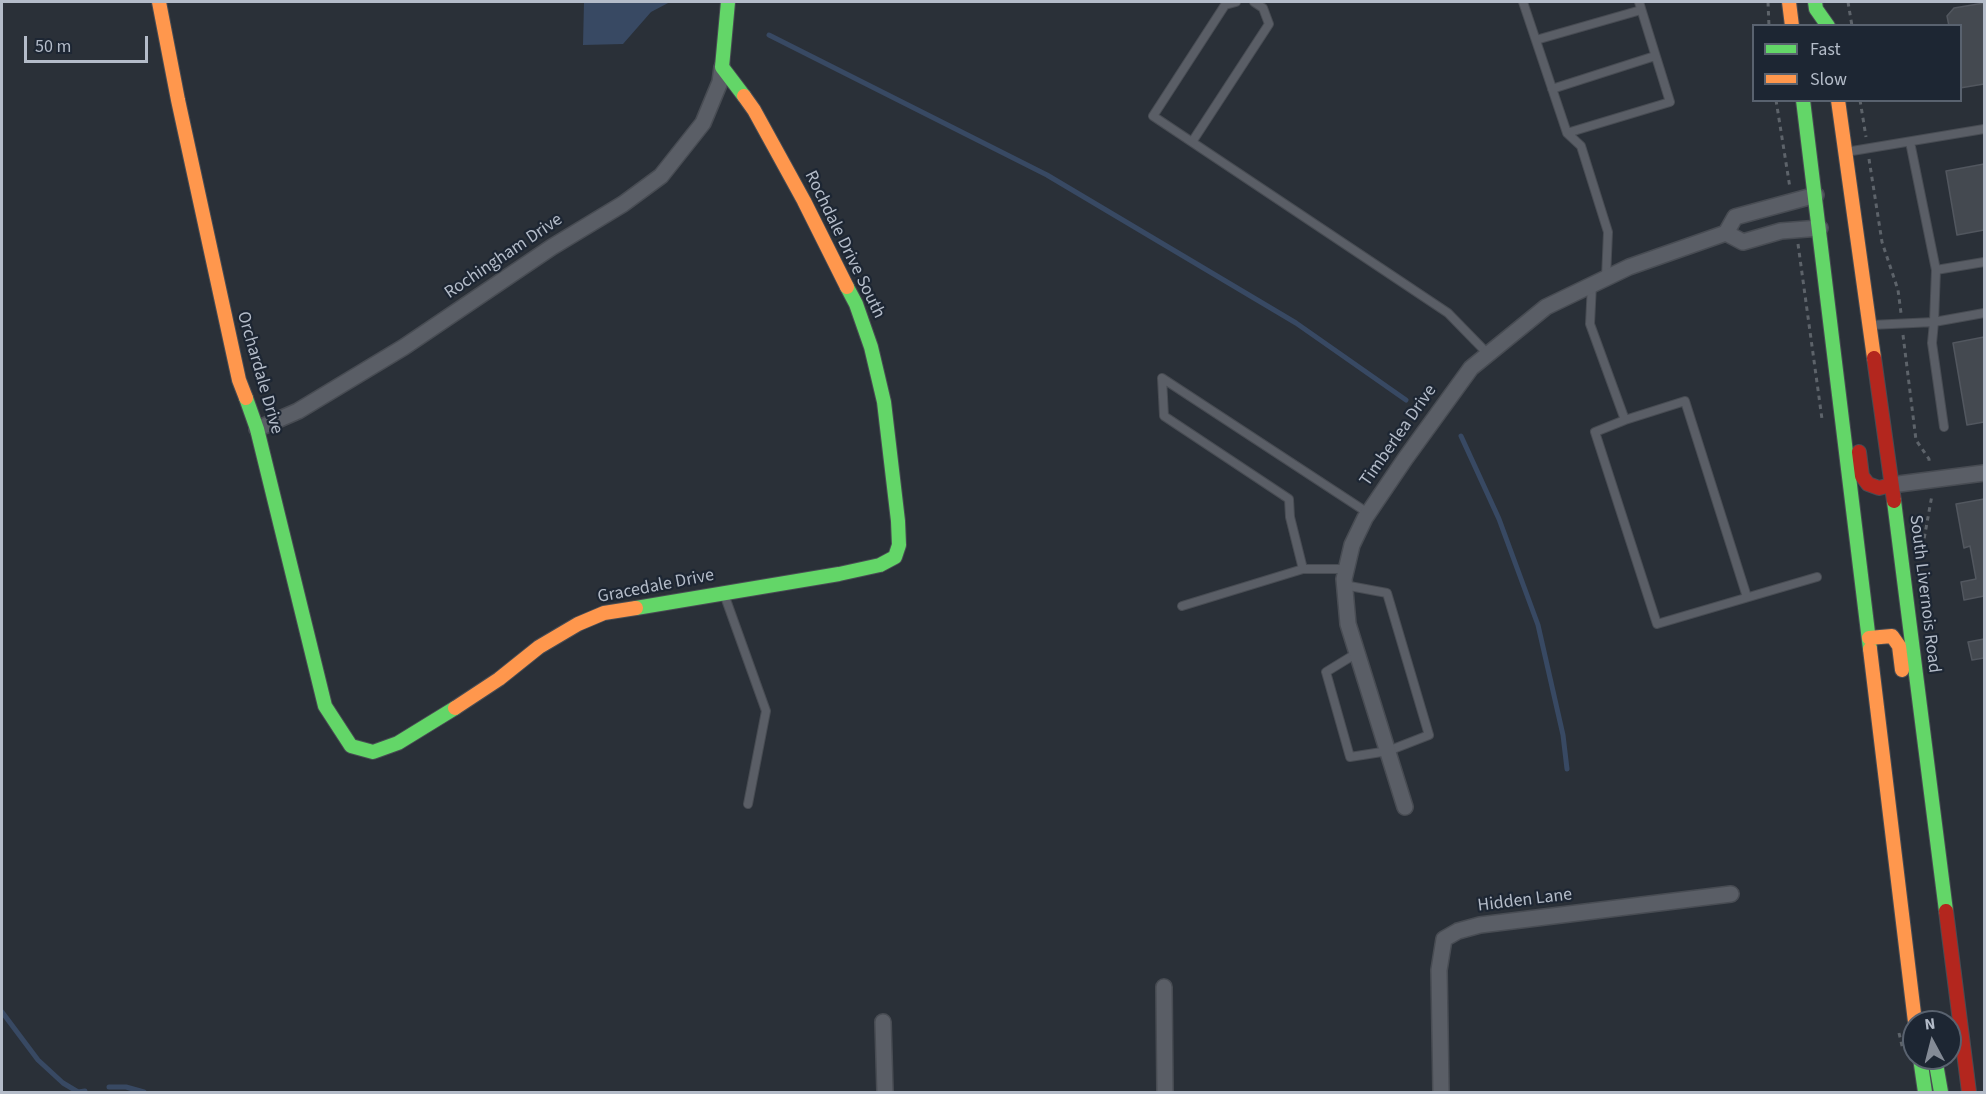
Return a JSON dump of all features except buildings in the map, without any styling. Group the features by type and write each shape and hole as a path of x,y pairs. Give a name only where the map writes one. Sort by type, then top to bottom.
{"main road":[{"name":"Orchardale Drive","path":"159,2 239,380 257,429 325,706 351,746"},
{"path":"722,67 728,2"},
{"path":"1789,2 1792,24"},
{"path":"1815,2 1816,9 1827,24"},
{"path":"1827,2 1828,24"},
{"name":"Rochdale Drive South","path":"722,67 754,110 856,304 871,347 884,402 898,521 899,545 895,557"},
{"path":"1805,102 1816,117 1832,128 1840,152"},
{"path":"1838,102 1840,152"},
{"path":"1816,117 1816,195 1913,1010"},
{"name":"South Livernois Road","path":"1840,152 1845,234 1859,255 1892,485 1969,1092"},
{"path":"1826,280 1843,311 1862,476 1868,484 1879,488 1892,485"},
{"name":"Gracedale Drive","path":"351,746 374,752 398,743 499,679 539,647 578,624 604,613 839,574 880,565 895,557"},
{"path":"1869,638 1892,636 1899,646 1912,745 1929,776"},
{"path":"1903,921 1918,953 1928,1010"},
{"path":"1922,1070 1925,1092"},
{"path":"1937,1070 1941,1092"}],"street":[{"name":"Rochingham Drive","path":"257,429 298,411 404,347 552,247 623,204 661,176 703,123 720,81 722,67"},
{"name":"Timberlea Drive","path":"1405,807 1348,624 1345,577 1352,545 1368,513 1471,368 1546,307 1629,267 1726,233 1735,217 1816,195"},
{"path":"1726,233 1743,242 1781,231 1820,228"},
{"path":"1892,485 1984,473"},
{"name":"Hidden Lane","path":"1441,1092 1439,970 1444,939 1458,931 1480,925 1731,894"},
{"path":"1164,987 1165,1092"},
{"path":"883,1022 885,1092"}],"lane":[{"path":"1236,2 1226,5 1154,116 1448,313 1488,354"},
{"path":"1192,142 1269,24 1263,8 1254,2"},
{"path":"1523,2 1567,133 1581,146 1608,232 1590,324 1625,420"},
{"path":"1536,40 1640,6 1670,102 1567,133"},
{"path":"1552,89 1655,56"},
{"path":"1840,152 1984,129"},
{"path":"1910,142 1936,270 1935,322 1932,343 1944,427"},
{"path":"1936,270 1984,262"},
{"path":"1869,325 1935,322 1984,314"},
{"path":"1303,568 1290,517 1289,499 1164,416 1162,378 1368,513"},
{"path":"1747,597 1685,401 1595,432 1657,624 1817,577"},
{"path":"1182,606 1303,568 1345,577 1387,593 1429,735 1388,751 1350,757 1326,672 1357,653"},
{"path":"724,593 766,711 748,804"}],"path":[{"path":"1768,2 1770,24"},
{"path":"1848,2 1852,24"},
{"path":"1776,102 1790,181"},
{"path":"1860,102 1882,242 1898,290 1916,440 1929,459 1933,499 1920,560"}],"water":[{"path":"584,2 670,2 651,12 623,44 583,45"}],"waterway":[{"path":"769,35 1047,175 1296,323 1406,400"},
{"path":"1461,436 1499,519 1538,625 1563,735 1567,769"},
{"path":"2,1012 38,1060 63,1083 78,1092 85,1091"},
{"path":"109,1087 126,1087 144,1092"}],"traffic: fast":[{"path":"728,2 722,67 744,96"},
{"path":"1815,2 1816,9 1827,24"},
{"path":"1803,102 1870,649"},
{"path":"636,608 839,574 880,565 895,557 899,545 898,521 884,402 871,347 856,304 847,287"},
{"path":"246,398 257,429 325,706 351,746 373,752 398,743 455,708"},
{"path":"1894,501 1946,911"},
{"path":"1922,1070 1925,1092"},
{"path":"1937,1070 1941,1092"}],"traffic: slow":[{"path":"159,2 239,380 246,398"},
{"path":"1789,2 1792,24"},
{"path":"744,96 804,201 847,287"},
{"path":"1838,102 1874,358"},
{"path":"455,708 499,679 539,647 578,624 604,613 636,608"},
{"path":"1869,638 1892,636 1899,646 1902,670"},
{"path":"1870,649 1914,1010"}],"traffic: jam":[{"path":"1874,358 1894,501"},
{"path":"1859,452 1862,476 1868,484 1879,488 1891,485"},
{"path":"1946,911 1969,1092"}]}
